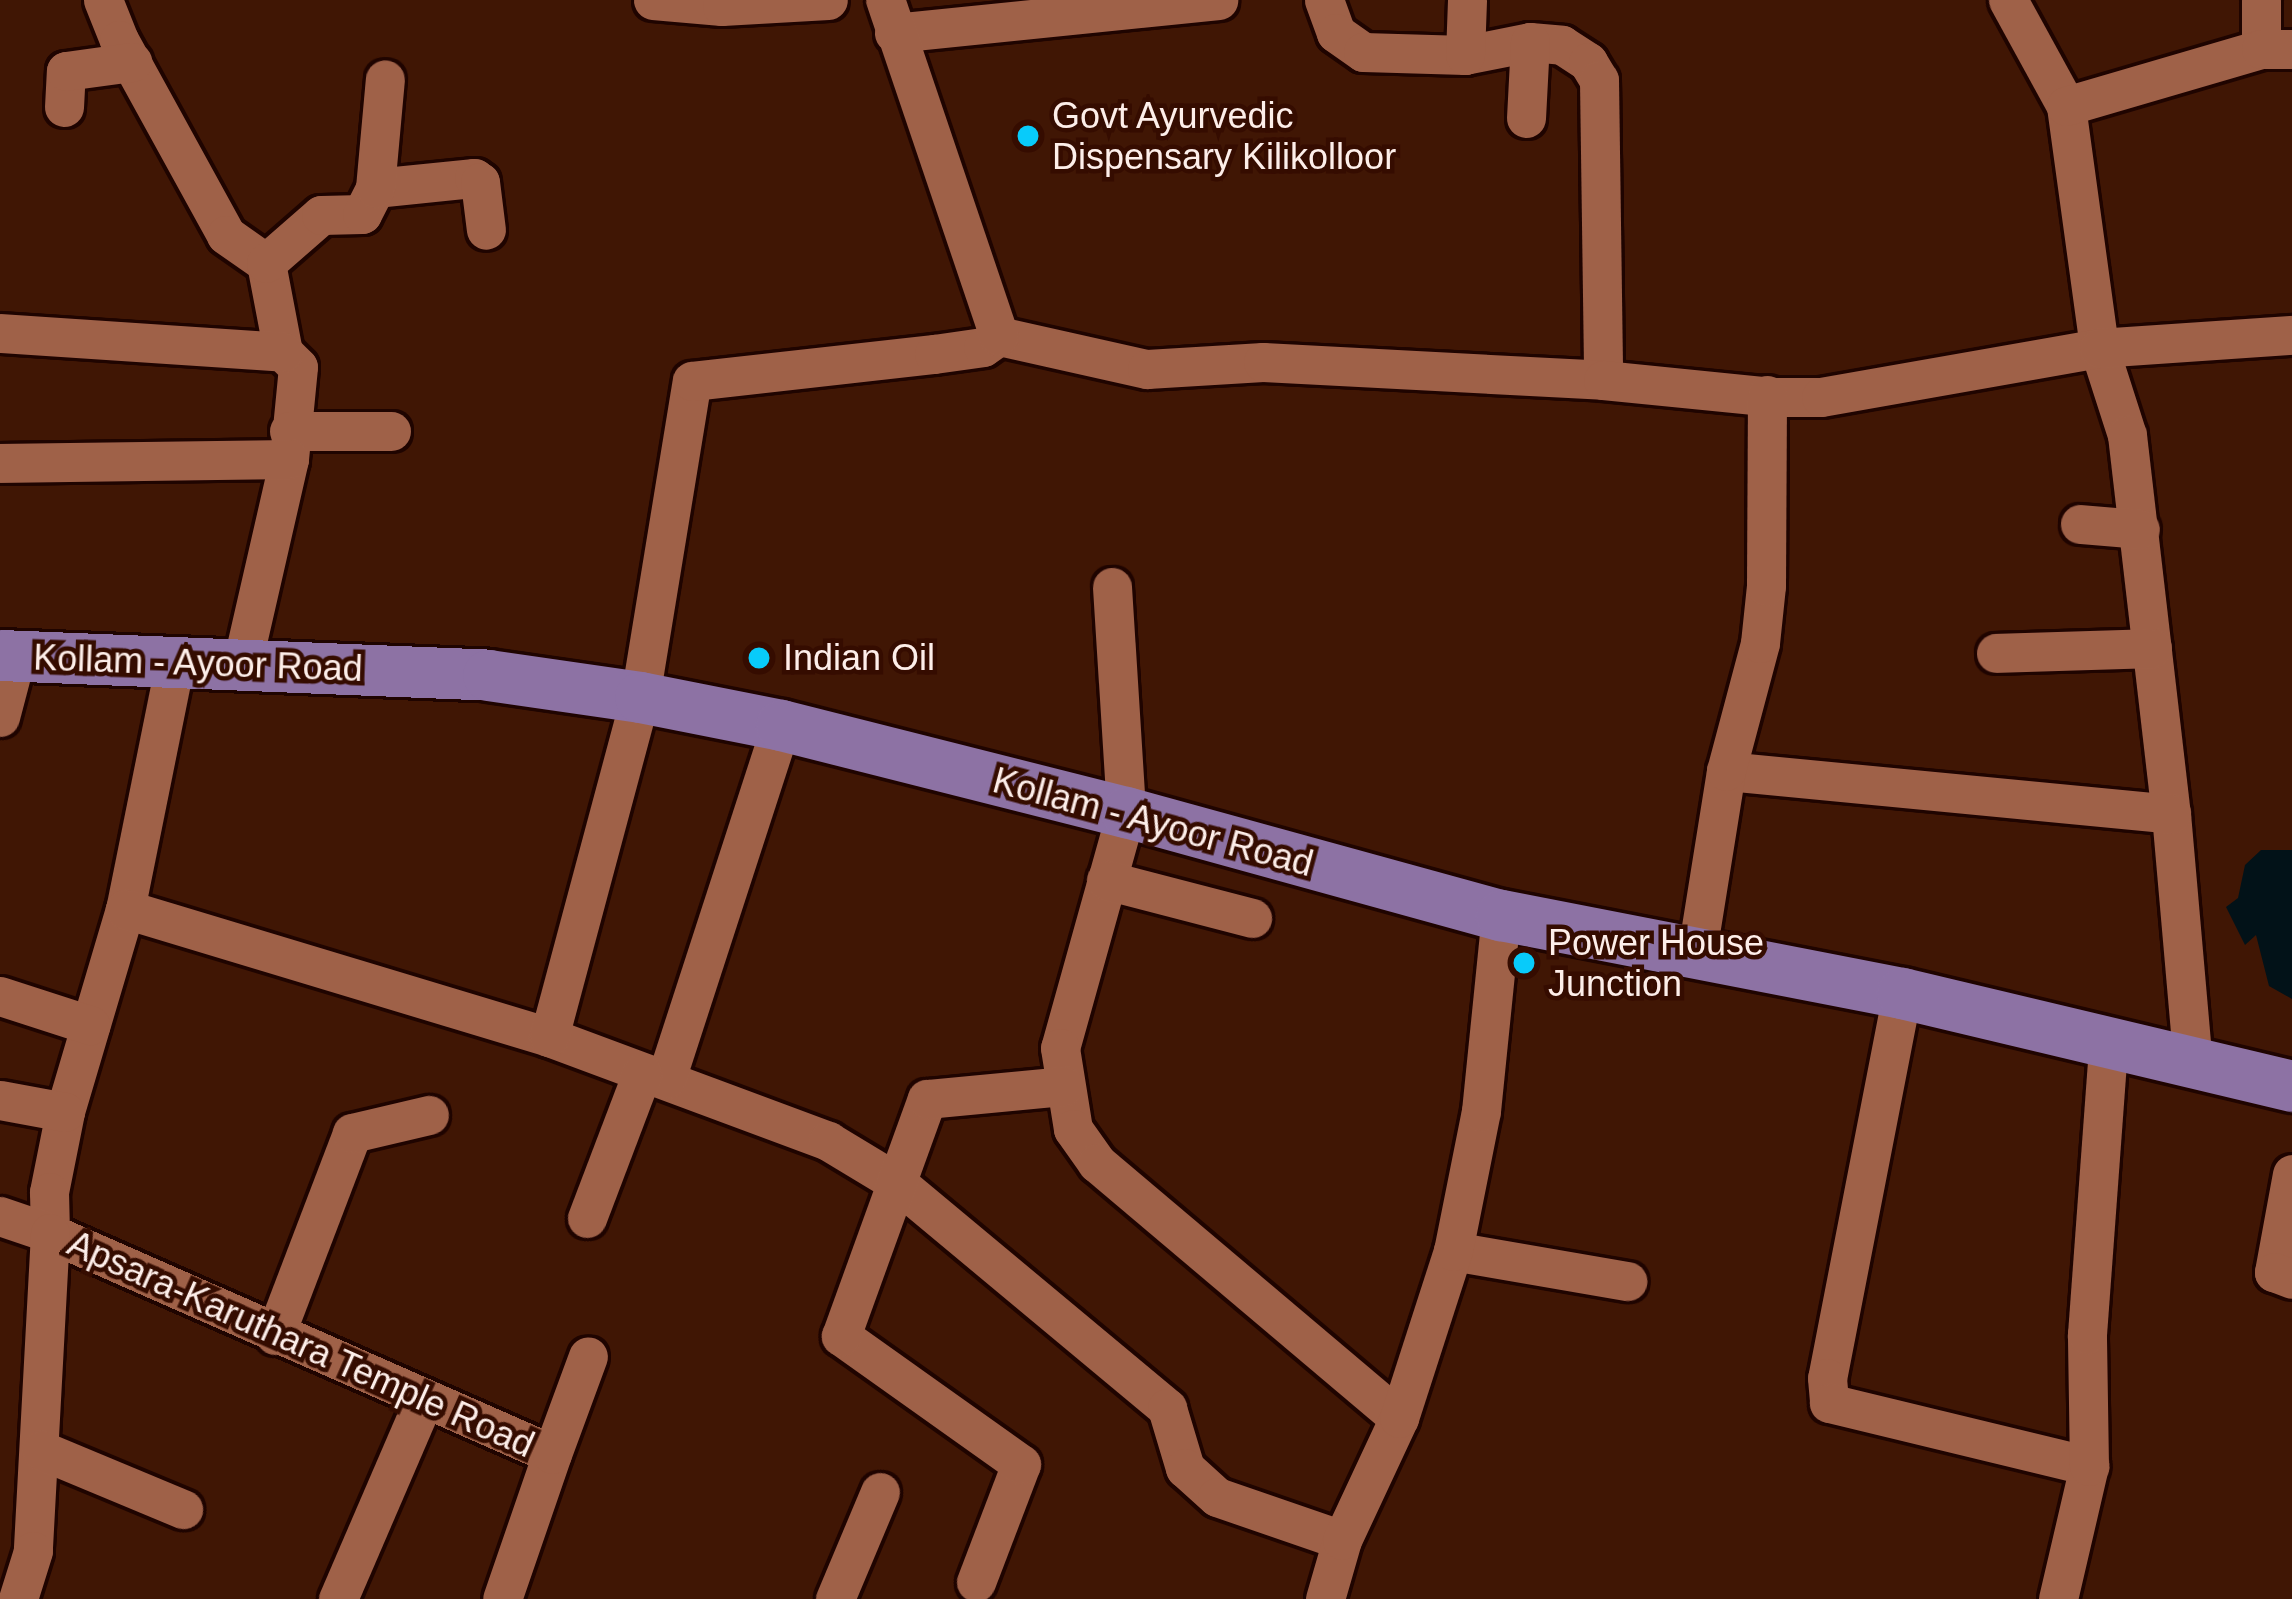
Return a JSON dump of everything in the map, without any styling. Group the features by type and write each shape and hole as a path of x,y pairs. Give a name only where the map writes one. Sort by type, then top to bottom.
{"main road":[{"name":"Kollam - Ayoor Road","path":"8,656 488,674 640,697 781,725 1126,812 1501,915 1902,993 2292,1085"}],"street":[{"path":"103,0 226,235 266,263 283,352 298,367 289,445 242,664"},
{"path":"653,0 722,6 828,0"},
{"path":"999,336 890,16 1219,0"},
{"path":"1324,0 1336,33 1363,52 1465,55 1530,41 1562,45 1588,62 1599,80 1603,380"},
{"path":"1465,55 1467,0"},
{"path":"2008,0 2066,106 2099,348 2126,435 2171,814 2194,1065"},
{"path":"2066,106 2277,49 2260,0"},
{"path":"1526,118 1530,41"},
{"path":"64,107 66,71 132,62"},
{"path":"266,263 321,215 362,214 375,188 385,79"},
{"path":"375,188 474,178 480,182 486,230"},
{"path":"0,334 283,352"},
{"path":"549,1037 640,697 692,381 982,347 999,336 1148,369 1263,362 1821,397 2099,348 2292,334"},
{"path":"1697,952 1726,771 1748,703 1764,605 1767,395"},
{"path":"0,463 289,445 391,431"},
{"path":"2080,524 2140,529"},
{"path":"1112,587 1126,812 1060,1048 1073,1129 1097,1163 1399,1418"},
{"path":"1996,653 2152,649"},
{"path":"0,717 8,656"},
{"name":"Apsara-Karuthara Temple Road","path":"175,662 125,909 65,1112 49,1192 50,1234 552,1454 502,1599"},
{"path":"587,1218 654,1076 781,725"},
{"path":"1726,771 2171,814"},
{"path":"1106,880 1252,918"},
{"path":"125,909 549,1037 828,1141 896,1182 1167,1408 1185,1468 1217,1497 1342,1540"},
{"path":"1325,1599 1342,1540 1399,1418 1453,1250 1481,1111 1501,915"},
{"path":"1902,993 1827,1378 1829,1403 2090,1466"},
{"path":"0,996 90,1025"},
{"path":"2058,1599 2090,1466 2087,1334 2108,1045"},
{"path":"976,1582 1022,1464 841,1336 927,1099 1064,1086"},
{"path":"0,1100 65,1112"},
{"path":"275,1335 352,1133 429,1115"},
{"path":"2292,1174 2274,1271 2292,1280"},
{"path":"0,1216 50,1234 33,1551 18,1599"},
{"path":"1453,1250 1627,1281"},
{"path":"552,1454 588,1355"},
{"path":"338,1599 424,1399"},
{"path":"41,1450 183,1509"},
{"path":"835,1599 880,1492"}],"shaded area":[{"path":"2261,850 2292,850 2292,999 2269,986 2256,935 2245,945 2226,907 2238,898 2245,865"}],"place":[{"name":"Govt Ayurvedic Dispensary Kilikolloor","path":"1028,136"},
{"name":"Indian Oil","path":"759,658"},
{"name":"Power House Junction","path":"1524,963"}]}
